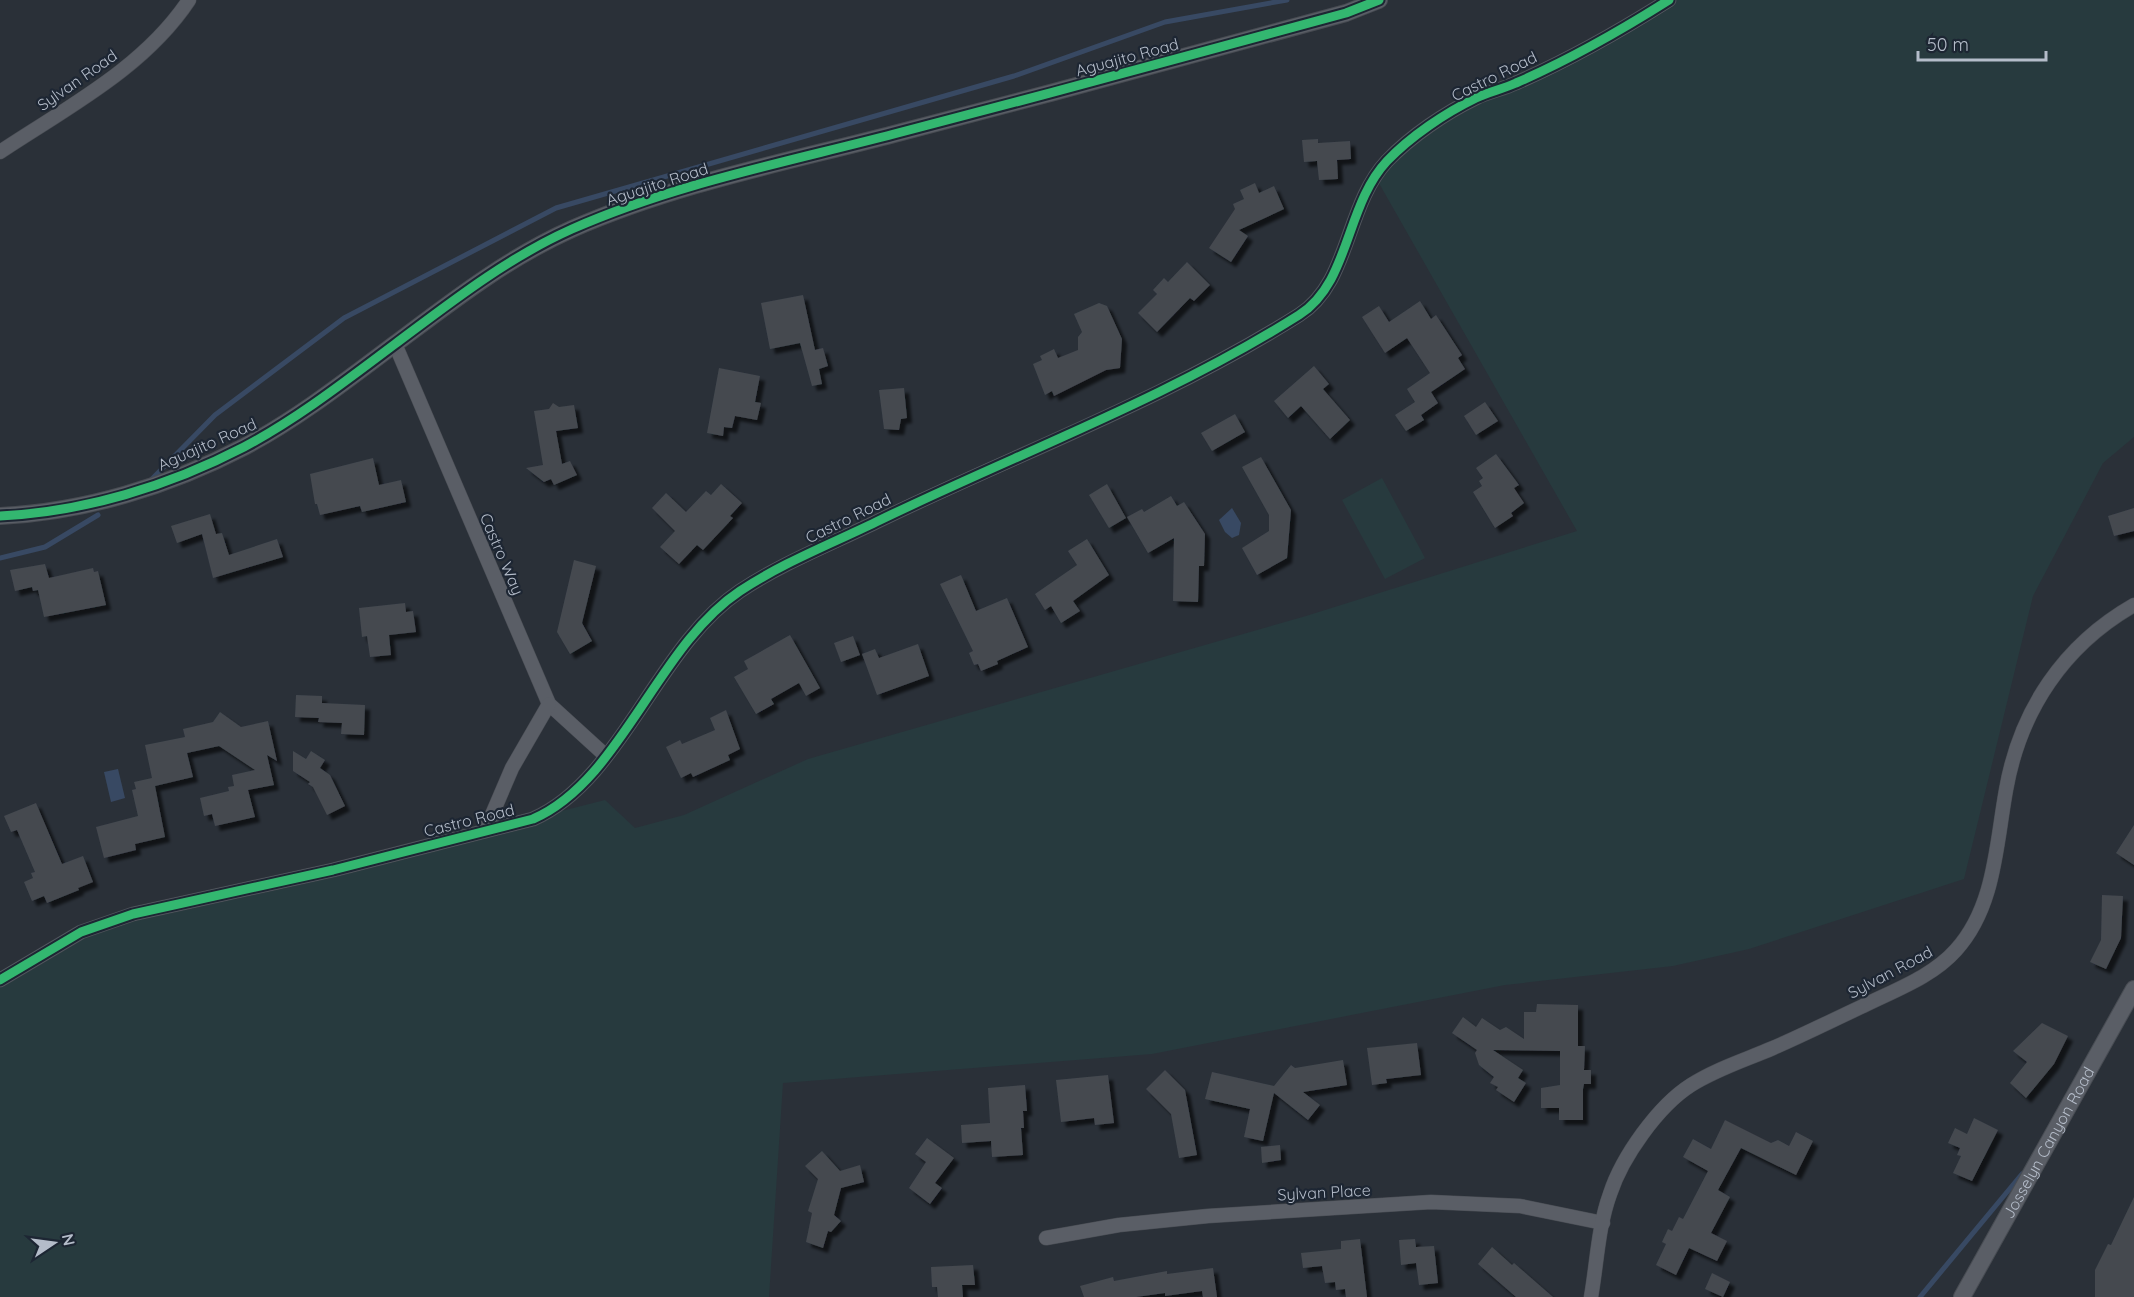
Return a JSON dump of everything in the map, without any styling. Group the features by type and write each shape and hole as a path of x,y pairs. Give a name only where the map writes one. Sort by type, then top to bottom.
{"street":[{"name":"Sylvan Road","path":"0,152 117,74 165,30 189,0"},
{"name":"Aguajito Road","path":"0,516 37,514 97,503 192,470 243,447 281,426 467,288 570,230 632,206 703,184 1035,98 1346,13 1379,0"},
{"name":"Castro Road","path":"0,980 81,932 114,920 485,831 533,819 550,812 606,756 706,617 740,591 773,571 964,479 1151,396 1240,350 1302,313 1325,291 1364,195 1386,162 1416,136 1475,98 1516,83 1622,30 1669,0"},
{"name":"Castro Way","path":"394,344 549,705 606,756"},
{"name":"Sylvan Road","path":"1591,1297 1609,1195 1650,1124 1669,1102 1690,1086 1936,969 1971,932 1983,906 1998,840 2006,788 2016,752 2045,688 2088,636 2134,605"},
{"path":"485,831 512,768 549,705"},
{"name":"Josselyn Canyon Road","path":"1962,1297 2134,988"},
{"name":"Sylvan Place","path":"1046,1238 1119,1225 1208,1216 1431,1202 1520,1206 1603,1223"}],"green space":[{"path":"1669,0 2134,0 2134,437 2103,463 2033,596 1964,879 1749,949 1673,966 1505,985 1152,1054 783,1083 769,1297 0,1297 0,980 81,932 605,800 635,828 684,815 808,759 1306,616 1577,531 1376,178 1416,136"},
{"path":"1382,478 1425,558 1385,579 1342,500"}],"water":[{"path":"1232,508 1241,523 1239,535 1232,538 1225,532 1219,520"},
{"path":"118,769 125,798 111,802 104,772"}],"building":[{"path":"1318,139 1318,143 1350,141 1351,159 1337,160 1338,179 1319,180 1317,161 1304,162 1302,140"},
{"path":"1255,183 1259,193 1274,186 1284,209 1239,230 1248,236 1231,262 1209,248 1235,209 1233,204 1244,199 1240,190"},
{"path":"1187,262 1210,285 1194,301 1190,298 1157,332 1138,313 1157,294 1153,290 1164,278 1168,282"},
{"path":"803,295 815,350 823,348 828,366 819,369 822,384 812,386 800,343 770,349 761,303"},
{"path":"1420,301 1431,319 1436,315 1462,355 1458,358 1465,369 1431,392 1438,403 1421,415 1424,420 1406,431 1395,415 1415,402 1407,389 1430,373 1407,338 1385,353 1362,317 1379,306 1389,322"},
{"path":"1099,303 1107,306 1122,339 1120,368 1106,370 1054,396 1052,391 1045,395 1033,364 1042,360 1040,356 1054,349 1058,358 1078,350 1078,337 1082,332 1074,314"},
{"path":"1314,366 1329,384 1323,389 1350,420 1330,439 1301,406 1288,418 1274,401"},
{"path":"719,368 760,376 755,402 761,403 757,420 735,416 732,428 724,427 723,436 707,433"},
{"path":"904,388 907,418 901,419 899,430 884,429 879,390"},
{"path":"1485,402 1498,421 1476,435 1464,416"},
{"path":"553,403 559,407 574,405 578,428 556,431 562,464 570,461 577,475 554,485 551,479 544,482 526,468 543,465 534,411 549,409"},
{"path":"1235,414 1245,432 1212,451 1201,433"},
{"path":"1496,454 1519,485 1514,488 1524,503 1511,513 1513,516 1495,528 1473,492 1482,486 1479,481 1483,478 1476,468"},
{"path":"1261,457 1291,510 1287,558 1257,575 1242,548 1269,531 1269,515 1242,467"},
{"path":"373,458 379,485 401,480 406,502 362,512 360,506 320,515 317,504 315,504 310,474"},
{"path":"721,484 742,503 730,516 733,518 703,550 697,545 679,564 660,547 675,531 652,508 666,493 686,512 706,491 711,495"},
{"path":"1107,484 1126,518 1109,528 1089,495"},
{"path":"1171,496 1177,506 1184,502 1205,534 1204,566 1199,566 1198,602 1173,601 1174,538 1148,553 1127,517 1142,509 1144,512"},
{"path":"2134,508 2134,531 2114,536 2108,516"},
{"path":"210,514 216,534 222,533 229,555 277,539 283,557 213,578 202,534 177,543 171,526"},
{"path":"1087,539 1109,575 1073,601 1080,611 1061,623 1051,606 1045,610 1035,594 1077,565 1068,551"},
{"path":"574,560 596,566 582,623 592,641 570,654 557,632"},
{"path":"45,564 49,578 93,568 94,572 98,571 106,605 44,617 38,590 33,591 32,587 15,591 10,570"},
{"path":"961,575 976,611 1007,598 1028,647 981,671 978,664 974,665 969,653 973,651 940,584"},
{"path":"405,603 406,612 413,611 416,632 389,635 391,655 370,657 367,636 362,637 359,608"},
{"path":"790,635 820,688 806,696 799,683 771,699 774,704 756,714 734,677 748,669 744,661"},
{"path":"853,636 860,655 841,662 834,643"},
{"path":"918,644 929,676 877,695 862,654 875,649 879,658"},
{"path":"296,695 322,696 322,703 365,705 364,735 341,734 342,723 318,722 319,718 295,717"},
{"path":"726,710 740,749 728,755 730,760 693,777 691,773 681,778 666,747 680,740 682,744 715,730 710,718"},
{"path":"220,712 241,727 268,721 277,761 267,755 274,785 248,790 255,817 215,826 212,814 204,816 200,798 229,791 228,787 234,786 232,775 255,770 219,746 187,753 193,777 155,786 165,837 135,844 136,850 104,858 96,827 138,816 132,790 136,789 134,782 152,778 145,745 185,737 183,729 213,722"},
{"path":"293,751 306,759 311,751 325,760 320,768 330,775 345,806 327,815 313,787 308,784 310,782 293,771"},
{"path":"36,803 62,864 83,856 93,882 47,903 44,896 32,901 24,882 33,878 31,873 35,872 17,830 11,832 4,816"},
{"path":"2134,825 2134,865 2116,853"},
{"path":"2102,895 2123,896 2121,938 2106,969 2090,962 2101,940"},
{"path":"1537,1004 1578,1005 1578,1046 1585,1046 1584,1070 1591,1070 1591,1084 1584,1084 1583,1089 1583,1120 1559,1120 1559,1108 1541,1108 1541,1088 1560,1085 1560,1051 1493,1050 1523,1070 1518,1078 1526,1083 1514,1102 1496,1090 1498,1087 1490,1083 1494,1077 1479,1065 1475,1053 1477,1050 1452,1033 1463,1017 1476,1027 1482,1018 1500,1030 1506,1027 1524,1039 1524,1012 1536,1012"},
{"path":"2042,1023 2068,1036 2054,1064 2026,1098 2010,1083 2027,1062 2013,1051"},
{"path":"1417,1043 1421,1075 1386,1079 1387,1083 1372,1085 1367,1048"},
{"path":"1343,1060 1347,1085 1303,1092 1320,1105 1308,1120 1274,1093 1263,1141 1244,1137 1250,1109 1205,1099 1212,1072 1274,1086 1291,1065 1295,1068"},
{"path":"1165,1070 1185,1090 1197,1155 1179,1158 1171,1114 1146,1089"},
{"path":"1108,1075 1114,1123 1095,1125 1094,1118 1061,1122 1056,1080"},
{"path":"1025,1085 1027,1111 1023,1111 1024,1128 1021,1128 1023,1155 992,1157 991,1141 962,1143 961,1125 990,1123 988,1088"},
{"path":"1974,1118 1998,1130 1972,1181 1953,1173 1961,1156 1957,1155 1960,1148 1948,1143 1955,1128 1967,1134"},
{"path":"1725,1120 1771,1143 1778,1140 1789,1146 1796,1132 1813,1141 1796,1175 1741,1148 1718,1190 1730,1197 1711,1233 1727,1241 1717,1261 1689,1248 1676,1275 1656,1265 1666,1244 1662,1242 1668,1229 1672,1231 1679,1217 1683,1219 1708,1171 1683,1157 1693,1139 1711,1149"},
{"path":"927,1138 954,1158 935,1183 942,1188 930,1204 909,1188 926,1162 915,1154"},
{"path":"1280,1145 1281,1160 1262,1163 1261,1147"},
{"path":"822,1151 840,1171 860,1165 864,1182 841,1188 834,1215 841,1221 831,1232 828,1231 823,1248 806,1242 812,1213 808,1211 818,1179 805,1166"},
{"path":"2134,1197 2134,1297 2095,1297 2095,1270 2108,1244 2111,1245"},
{"path":"1360,1239 1367,1297 1346,1297 1345,1289 1336,1290 1335,1282 1325,1283 1322,1266 1303,1268 1301,1253 1341,1249 1341,1241"},
{"path":"1415,1239 1416,1247 1434,1246 1438,1283 1419,1285 1416,1263 1401,1265 1399,1240"},
{"path":"1492,1247 1553,1297 1516,1297 1478,1264"},
{"path":"973,1265 975,1285 962,1285 963,1297 938,1297 937,1287 932,1287 931,1267"},
{"path":"1213,1268 1217,1297 1203,1297 1202,1291 1165,1296 1165,1293 1136,1297 1084,1297 1080,1286 1113,1277 1114,1281 1167,1271 1167,1274"},
{"path":"1712,1273 1730,1282 1723,1297 1705,1289"}],"waterway":[{"path":"151,480 215,415 344,318 556,208 1014,76 1165,22 1287,0"},
{"path":"0,558 45,547 98,515"},
{"path":"1920,1297 2022,1174"}],"cycle path":[{"path":"0,516 63,509 125,495 186,474 244,447 321,398 502,267 572,229 611,213 731,175 1177,59 1346,13 1379,0"},
{"path":"0,980 81,932 133,914 333,870 533,819 564,801 591,775 615,745 685,644 711,615 740,591 807,554 1144,399 1248,345 1299,315 1316,301 1328,284 1373,179 1387,161 1407,143 1464,104 1555,65 1669,0"}]}
